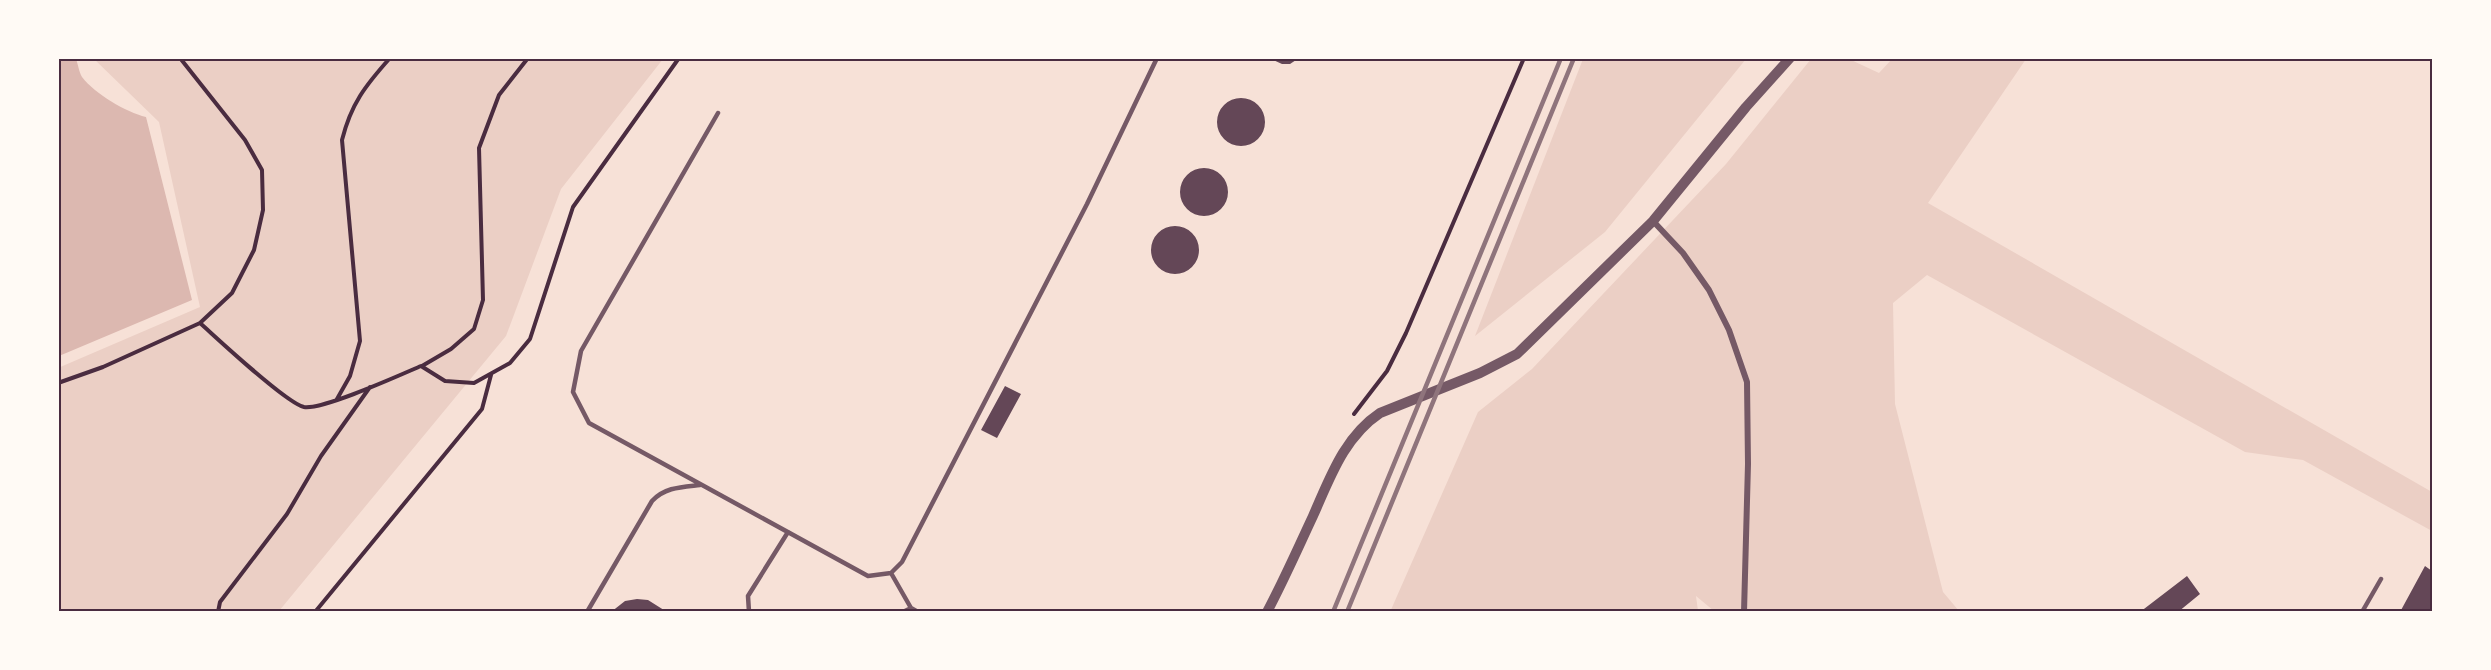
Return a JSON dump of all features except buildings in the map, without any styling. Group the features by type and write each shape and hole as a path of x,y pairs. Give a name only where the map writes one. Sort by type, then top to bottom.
{"street":[{"path":"1267,612 1282,584 1339,457 1365,423 1380,413 1480,373 1516,354 1653,221 1746,107 1790,58"},
{"path":"1653,221 1683,253 1709,290 1729,330 1747,382 1748,464 1744,612"}],"lane":[{"path":"718,113 581,351 573,392 588,423 868,576 891,573 902,562 1082,215 1157,58"},
{"path":"587,612 657,495 672,488 700,485"},
{"path":"749,612 748,596 788,532"},
{"path":"891,573 911,608 918,612"},
{"path":"2362,612 2380,579"},
{"path":"903,612 911,608"}],"path":[{"path":"58,383 103,367 200,323 232,293 254,250 262,210 262,170 245,140 180,58"},
{"path":"337,400 350,376 360,340 342,140 348,114 369,81 390,58"},
{"path":"200,323 282,394 304,407 337,400 370,387 421,366 451,349 474,329 483,300 479,148 499,95 528,58"},
{"path":"421,366 445,381 474,383 510,363 530,339 573,207 679,58"},
{"path":"1351,421 1387,371 1406,333 1524,58"},
{"path":"315,612 482,409 491,375"},
{"path":"218,612 220,602 287,513 321,456 370,387"}],"shaded area":[{"path":"59,58 76,59 82,77 95,90 120,107 146,117 192,300 59,356"},
{"path":"94,59 663,59 561,189 506,336 279,611 59,611 58,368 200,307 159,122"},
{"path":"1583,59 1746,59 1605,232 1475,336"},
{"path":"1811,59 1849,59 1879,73 1892,59 2026,59 1928,203 2432,492 2432,531 2303,460 2245,452 1927,275 1893,303 1895,404 1943,592 1959,611 1714,611 1696,596 1698,611 1390,612 1478,412 1532,369 1726,164"}],"railway":[{"path":"1333,612 1561,58"},
{"path":"1347,612 1574,58"}]}
